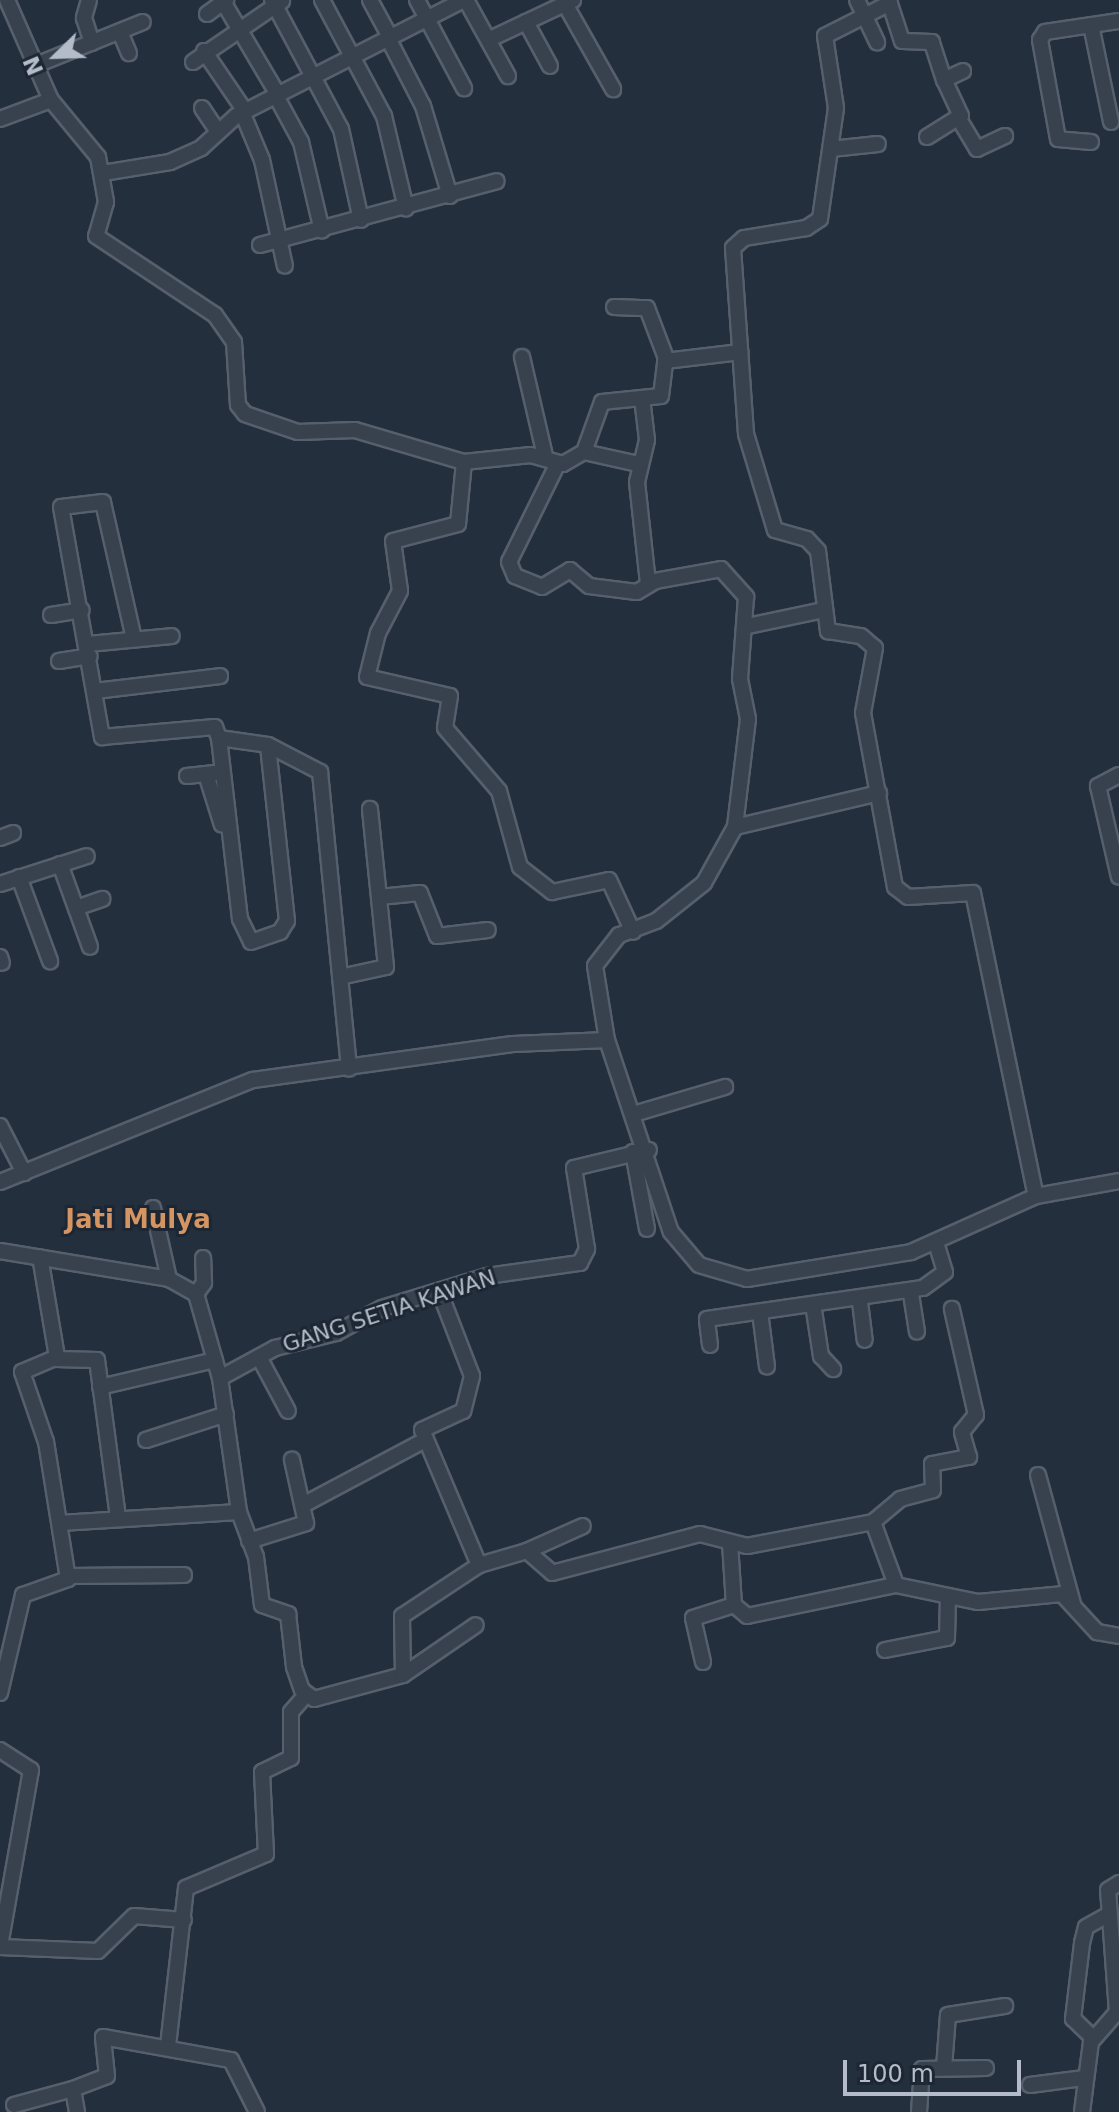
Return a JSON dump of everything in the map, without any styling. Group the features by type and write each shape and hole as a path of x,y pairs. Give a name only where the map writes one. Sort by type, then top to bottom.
{"street":[{"path":"7,0 51,100 83,130 103,173 106,202 96,236 174,283 231,335 242,412 298,432 355,430 464,462 551,460 584,452 638,464"},
{"path":"89,0 84,18 92,43"},
{"path":"322,0 384,116 406,208"},
{"path":"370,0 423,106 450,196"},
{"path":"417,0 464,88"},
{"path":"103,173 170,162 276,93 465,0 490,39 508,76"},
{"path":"207,14 224,1 276,93 301,142 322,231"},
{"path":"285,266 262,160 244,111 198,56 277,2 341,129 361,220"},
{"path":"490,39 569,2 613,89"},
{"path":"1005,136 977,149 959,119 930,39 902,41 890,3 860,6 823,40 836,108 831,149 814,225 744,238 733,248 748,447 780,536 815,546 824,610 831,634 861,636 875,648 862,705 897,891 908,897 973,893 1036,1196"},
{"path":"860,6 877,42"},
{"path":"1091,142 1058,139 1040,42 1045,32 1119,21"},
{"path":"36,65 143,22"},
{"path":"526,22 550,66"},
{"path":"1091,25 1111,122"},
{"path":"120,32 129,53"},
{"path":"944,80 963,71"},
{"path":"0,119 51,100"},
{"path":"202,108 218,132"},
{"path":"927,137 959,119"},
{"path":"831,149 878,144"},
{"path":"260,245 322,231 497,181"},
{"path":"584,452 602,402 662,395 667,361 647,308 614,307"},
{"path":"667,361 740,352"},
{"path":"522,357 551,460 512,571 536,587 568,570 589,586 637,592 648,584 722,570 744,590 748,626 740,679 748,719 735,827 710,877 633,932 619,935 595,966 607,1040 637,1113 671,1232 712,1273 747,1279 879,1261 936,1243 1036,1196 1119,1181"},
{"path":"642,398 647,440 638,464 648,584"},
{"path":"464,462 456,525 393,542 400,591 378,633 367,677 450,696 445,728 499,791 520,867 552,892 609,880 633,932"},
{"path":"134,639 97,499 58,511 82,610 102,737 209,727 219,738 246,941 280,932 287,921 268,745"},
{"path":"51,615 82,610"},
{"path":"748,626 824,610"},
{"path":"59,661 134,639 172,636"},
{"path":"95,691 220,676"},
{"path":"219,738 268,745 320,772 349,1069"},
{"path":"187,776 223,772"},
{"path":"206,774 233,860"},
{"path":"1119,775 1098,786 1116,852 1119,877"},
{"path":"735,827 879,793"},
{"path":"340,977 385,970 370,809"},
{"path":"0,884 87,856"},
{"path":"60,864 90,947"},
{"path":"19,877 50,961"},
{"path":"379,897 422,895 437,936 488,930"},
{"path":"76,908 102,899"},
{"path":"0,1182 224,1089 513,1044 607,1040"},
{"path":"637,1113 725,1087"},
{"path":"0,1126 24,1173"},
{"path":"593,1238 582,1161 649,1150"},
{"path":"633,1152 647,1229"},
{"name":"GANG SETIA KAWAN","path":"220,1378 259,1357 487,1276 580,1263 587,1249 574,1171 582,1161"},
{"path":"153,1208 169,1279"},
{"path":"710,1345 707,1319 911,1294 945,1272 936,1243"},
{"path":"0,1251 169,1279 196,1294 220,1378 239,1512 249,1541 262,1605 288,1614 306,1695"},
{"path":"40,1257 56,1359"},
{"path":"196,1294 204,1283 203,1258"},
{"path":"440,1293 472,1376 463,1411 423,1427 425,1440 479,1565"},
{"path":"911,1294 917,1332"},
{"path":"860,1302 865,1340"},
{"path":"813,1304 821,1356 833,1369"},
{"path":"527,1551 552,1573 700,1534 747,1546 873,1522 900,1499 933,1490 932,1464 969,1457 962,1432 976,1415 952,1309"},
{"path":"760,1312 767,1367"},
{"path":"259,1357 288,1411"},
{"path":"68,1576 46,1442 22,1372 56,1359 96,1359 118,1518"},
{"path":"100,1387 215,1360"},
{"path":"146,1440 226,1414"},
{"path":"303,1505 425,1440"},
{"path":"249,1541 305,1525 292,1460"},
{"path":"1038,1475 1073,1604"},
{"path":"60,1523 239,1512"},
{"path":"873,1522 896,1585"},
{"path":"403,1675 402,1616 479,1565 527,1551 583,1526"},
{"path":"730,1543 734,1605 747,1616 779,1612 896,1585 948,1598 1013,1602 1058,1593 1073,1604 1097,1632 1119,1636"},
{"path":"0,1693 23,1595 68,1576 184,1575"},
{"path":"885,1650 947,1638 948,1598"},
{"path":"703,1662 694,1616 734,1605"},
{"path":"168,2046 188,1886 266,1854 262,1772 292,1755 291,1712 306,1695 350,1695 403,1675 476,1625"},
{"path":"0,1750 31,1770 0,1946 104,1950 130,1917 184,1920"},
{"path":"1082,2112 1083,2078 1093,2038 1117,2012 1108,1890 1119,1883"},
{"path":"1093,2038 1073,2019 1082,1943 1086,1927 1109,1914"},
{"path":"944,2068 947,2016 1005,2006"},
{"path":"14,2105 107,2076 101,2038 168,2046 236,2063 257,2112"},
{"path":"919,2112 919,2072 944,2068 986,2068"},
{"path":"1030,2085 1083,2078"},
{"path":"73,2089 77,2112"}],"district":[{"name":"Jati Mulya","path":"138,1220"}]}
